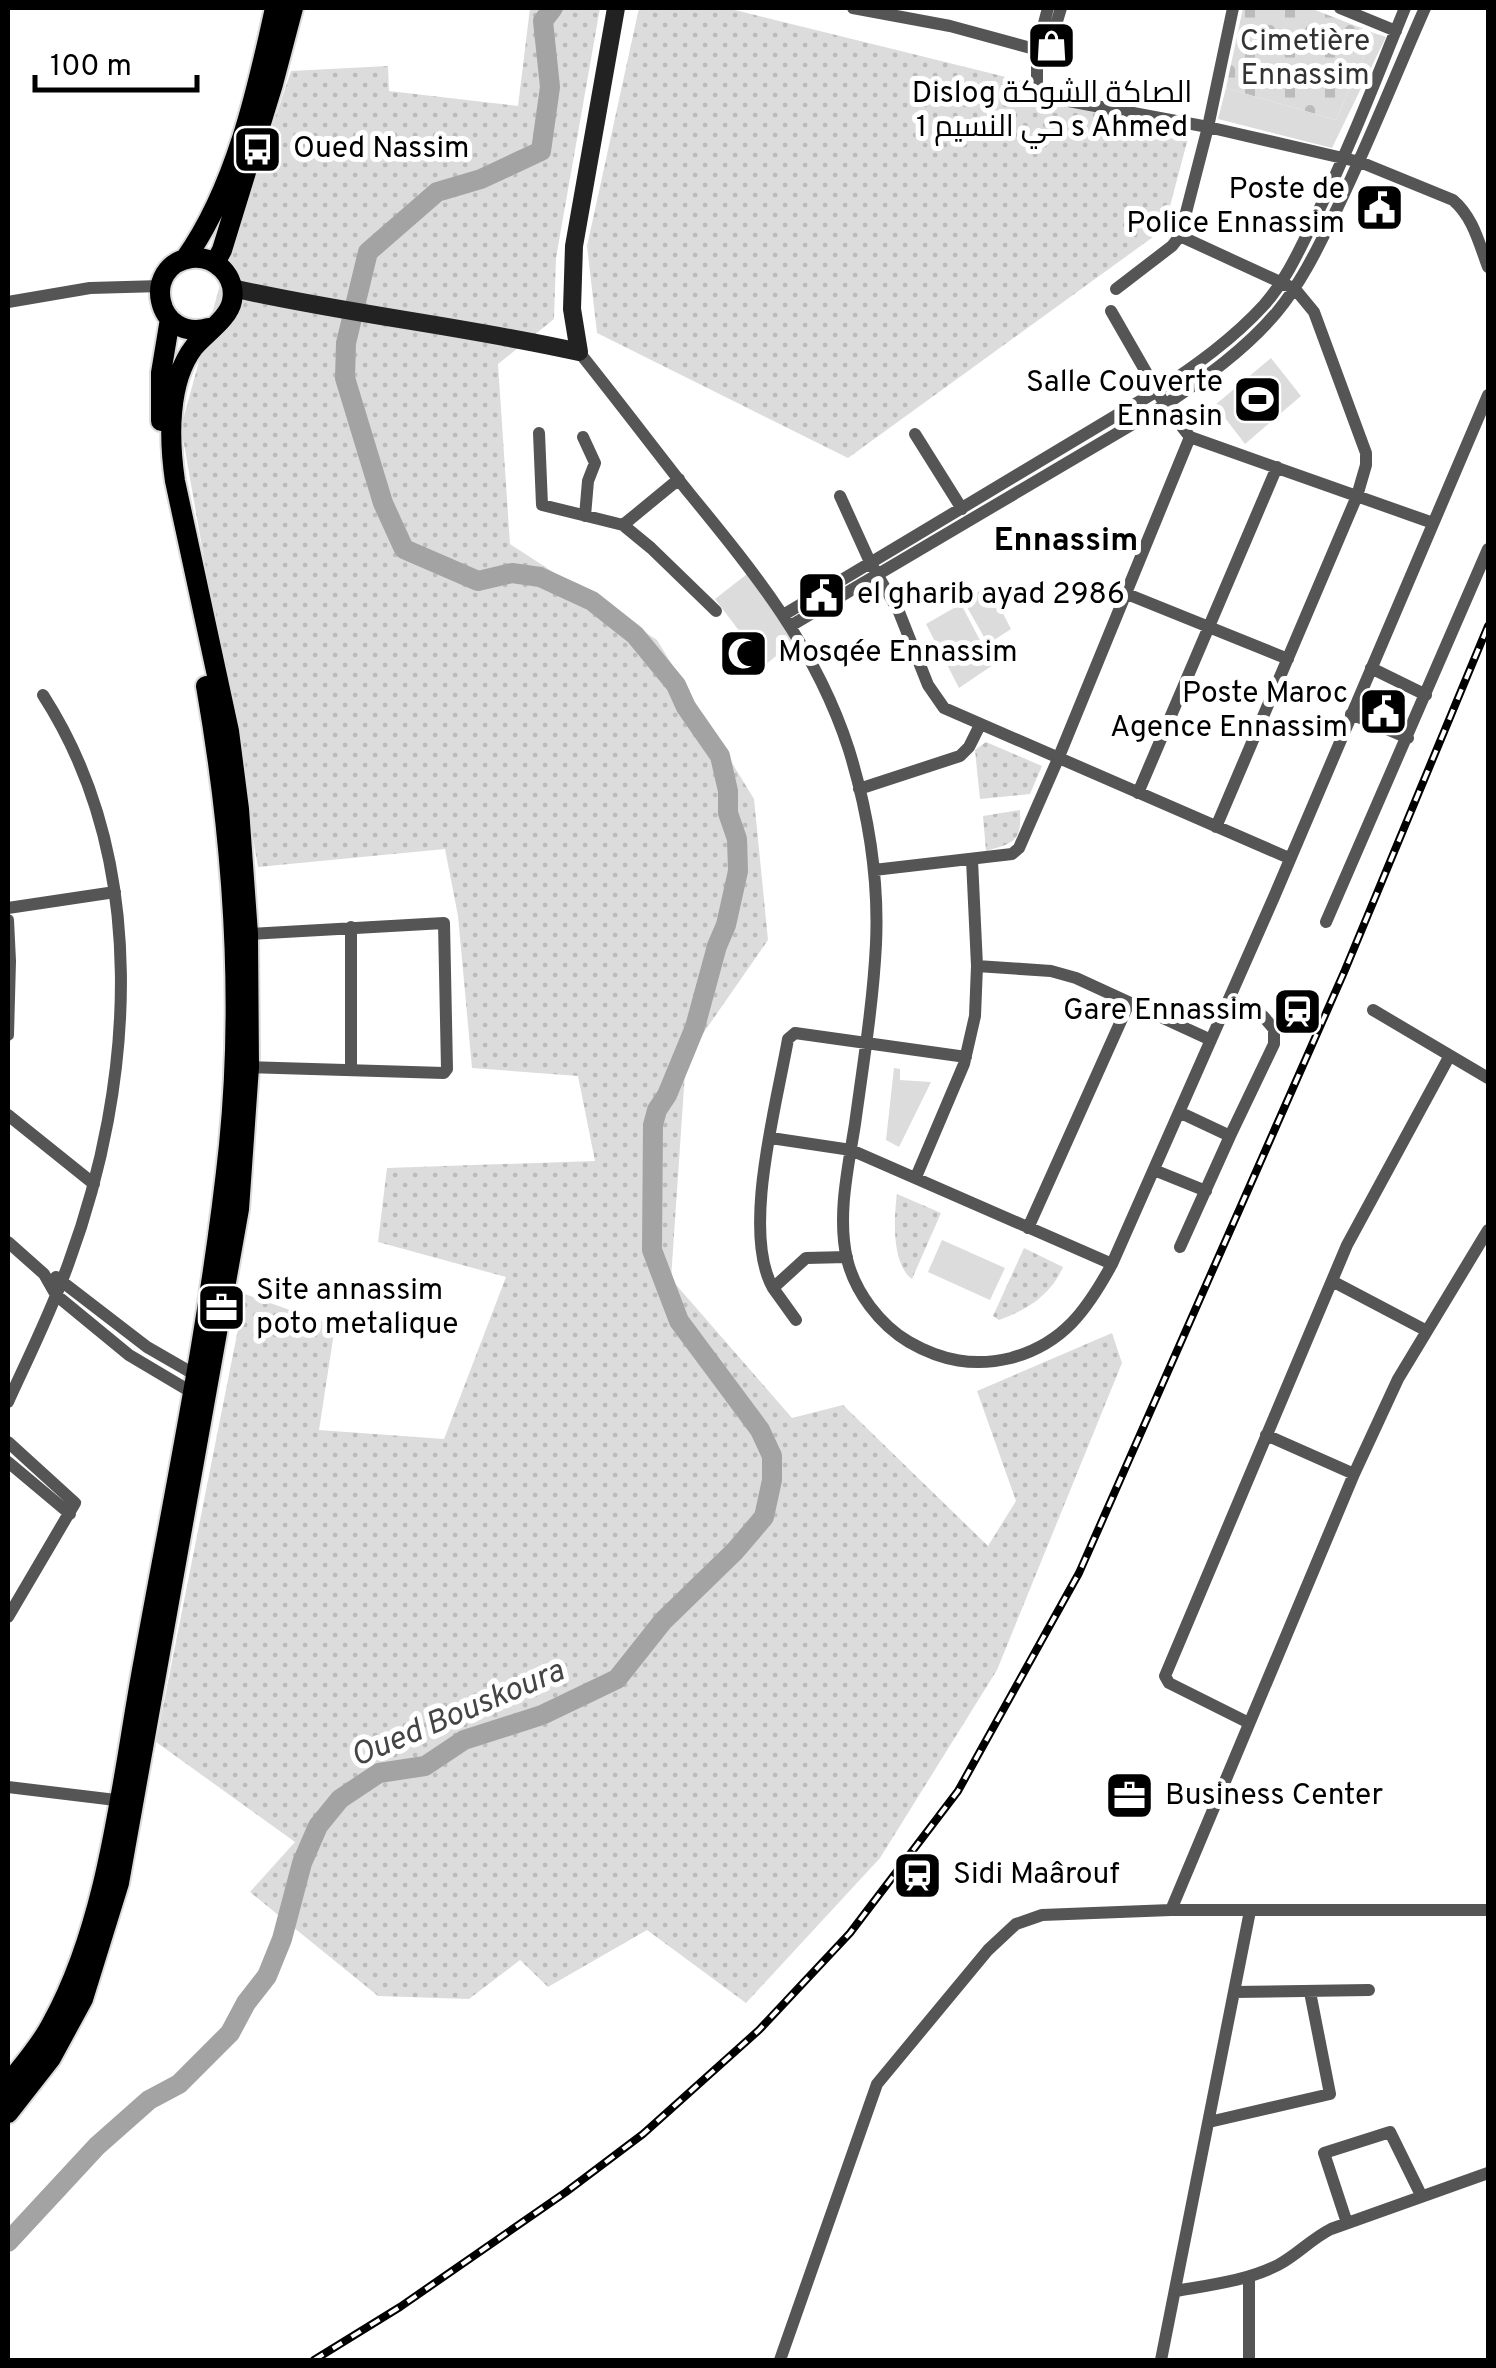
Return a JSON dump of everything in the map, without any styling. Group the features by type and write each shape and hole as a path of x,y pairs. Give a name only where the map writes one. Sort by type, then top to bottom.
{"main road":[{"path":"185,259 204,233 222,194 275,8"},
{"path":"215,262 274,84 293,8"},
{"path":"8,2112 51,2058 83,1999 119,1883 126,1802 202,1387 240,1209 249,1068 248,934 229,731 173,463 172,420 181,374 190,352 224,318 239,294 215,262 185,259 172,266 160,286 161,304 170,319 188,330 210,328"},
{"path":"170,319 161,373 162,474 214,729 232,943 234,1038 228,1146 202,1387"},
{"path":"8,2084 52,2025 74,1978 126,1802"}],"street":[{"path":"616,8 574,246 572,308 579,352 788,620 837,717 859,789 874,870 876,950 844,1210 846,1256 865,1300 904,1339 949,1360 971,1363 1027,1354 1053,1341 1091,1303 1211,1040 1488,394"},
{"path":"854,8 950,26 1043,52"},
{"path":"1048,8 1037,91 1042,96 1208,127 1360,162 1454,200 1472,224 1488,266"},
{"path":"1043,52 1060,8"},
{"path":"1116,289 1180,236 1208,127 1232,8"},
{"path":"1340,8 1396,31"},
{"path":"788,620 870,562 1156,391 1212,353 1288,286 1406,8"},
{"path":"788,620 879,576 1165,405 1236,353 1288,286 1360,162 1425,8"},
{"path":"1472,224 1488,217"},
{"path":"1180,236 1288,286 1314,312 1366,453 1357,496 1216,826"},
{"path":"8,302 90,288 160,286"},
{"path":"239,294 383,314 579,352"},
{"path":"1111,311 1156,391 1190,437 1433,522"},
{"path":"539,433 542,506 622,525 652,548 716,611"},
{"path":"915,434 962,509"},
{"path":"584,437 595,464 588,481 585,516"},
{"path":"874,870 1005,856 1019,848 1190,437"},
{"path":"1138,793 1277,467"},
{"path":"622,525 679,479"},
{"path":"840,496 870,562 899,612 935,698 944,708 1289,858"},
{"path":"1326,922 1488,548"},
{"path":"1126,594 1288,658"},
{"path":"1371,668 1426,694"},
{"path":"8,1402 11,1386 56,1295 94,1184 116,1074 120,970 115,892 101,822 62,724 43,694"},
{"path":"1351,714 1408,738"},
{"path":"859,789 960,756 969,748 980,725"},
{"path":"916,1177 966,1057 974,1016 977,966 972,860"},
{"path":"8,908 115,892"},
{"path":"8,920 8,1035"},
{"path":"248,934 444,922 448,1069 444,1072 249,1068"},
{"path":"352,927 352,1070"},
{"path":"977,966 1051,971 1076,978 1211,1040"},
{"path":"1028,1228 1128,1003"},
{"path":"1373,1010 1488,1078"},
{"path":"1180,1247 1274,1044 1274,1029 1263,1016"},
{"path":"796,1320 766,1274 759,1221 790,1035 966,1057"},
{"path":"1250,1722 1169,1684 1166,1676 1365,1208 1449,1057"},
{"path":"1179,1112 1230,1136"},
{"path":"8,1115 94,1184"},
{"path":"771,1138 851,1150 1112,1264"},
{"path":"1154,1170 1206,1191"},
{"path":"1171,1910 1354,1474 1398,1379 1488,1230"},
{"path":"8,1242 44,1274 56,1295 140,1364 202,1387"},
{"path":"773,1288 806,1258 846,1256"},
{"path":"44,1274 62,1279 202,1387"},
{"path":"1332,1281 1427,1331"},
{"path":"1266,1435 1354,1474"},
{"path":"8,1442 74,1501 8,1617"},
{"path":"8,1462 70,1514"},
{"path":"8,1787 126,1802"},
{"path":"780,2360 877,2084 1003,1934 1029,1918 1171,1910 1488,1910"},
{"path":"1161,2360 1250,1911"},
{"path":"1234,1992 1369,1990"},
{"path":"1209,2122 1330,2094 1310,1992"},
{"path":"1347,2223 1324,2153 1390,2132 1421,2196"},
{"path":"1176,2291 1249,2277 1281,2264 1316,2236 1488,2173"},
{"path":"1249,2277 1250,2360"}],"green space":[{"path":"530,8 600,8 556,258 554,319 498,364 510,544 657,640 754,799 768,940 686,1058 671,1279 792,1418 843,1405 988,1546 1016,1501 977,1391 1112,1333 1122,1363 997,1670 880,1858 746,2003 647,1930 548,1987 520,1960 469,1999 378,1996 250,1892 295,1842 156,1742 245,1294 335,1326 319,1430 444,1439 506,1277 378,1242 387,1168 595,1161 578,1076 472,1068 458,916 445,849 258,867 181,427 224,270 291,71 388,66 389,91 518,106"},
{"path":"639,8 727,8 1192,123 1164,229 848,458 597,333 587,246"},
{"name":"Cimetière Ennassim","path":"1243,8 1310,8 1374,33 1336,120 1226,88"},
{"path":"1374,33 1386,37 1332,148 1218,119 1226,88 1336,120"},
{"name":"Salle Couverte Ennasin","path":"1271,358 1301,396 1245,444 1215,405"},
{"path":"747,574 796,640 765,665 715,599"},
{"path":"989,586 1011,629 988,644 963,600"},
{"path":"961,604 993,665 959,688 926,624"},
{"path":"986,742 1042,766 1030,794 980,799 975,750"},
{"path":"1020,810 1014,840 986,851 983,816"},
{"path":"894,1068 900,1069 900,1080 931,1082 899,1147 886,1140"},
{"path":"897,1194 941,1213 912,1279 897,1251"},
{"path":"942,1240 1005,1268 990,1300 928,1272"},
{"path":"1024,1248 1063,1267 1052,1286 1037,1300 999,1320 993,1316"}],"waterway":[{"name":"Oued Bouskoura","path":"8,2242 97,2146 149,2100 179,2084 230,2033 267,1976 282,1939 302,1863 318,1826 340,1799 379,1773 425,1766 464,1740 542,1715 617,1679 663,1621 764,1517 772,1480 772,1456 760,1430 679,1321 652,1250 653,1125 695,1027 738,871 737,839 728,813 728,791 720,756 686,707 676,685 635,635 592,601 540,577 512,573 478,581 404,549 383,503 345,378 346,343 368,252 437,192 481,179 541,151 550,87 543,21 553,8"}],"railway":[{"path":"314,2360 400,2307 643,2134 759,2030 850,1933 958,1791 1079,1573 1345,970 1488,626"}],"place":[{"name":"Dislog الصاكة الشوكة حي النسيم 1 s Ahmed","path":"1052,45"},
{"name":"Oued Nassim","path":"258,149"},
{"name":"Poste de Police Ennassim","path":"1380,207"},
{"name":"Salle Couverte Ennasin","path":"1258,400"},
{"name":"el gharib ayad 2986","path":"822,595"},
{"name":"Mosqée Ennassim","path":"743,653"},
{"name":"Poste Maroc Agence Ennassim","path":"1383,711"},
{"name":"Gare Ennassim","path":"1298,1011"},
{"name":"Site annassim poto metalique","path":"221,1308"},
{"name":"Business Center","path":"1130,1796"},
{"name":"Sidi Maârouf","path":"918,1875"}],"district":[{"name":"Ennassim","path":"1066,542"}]}
